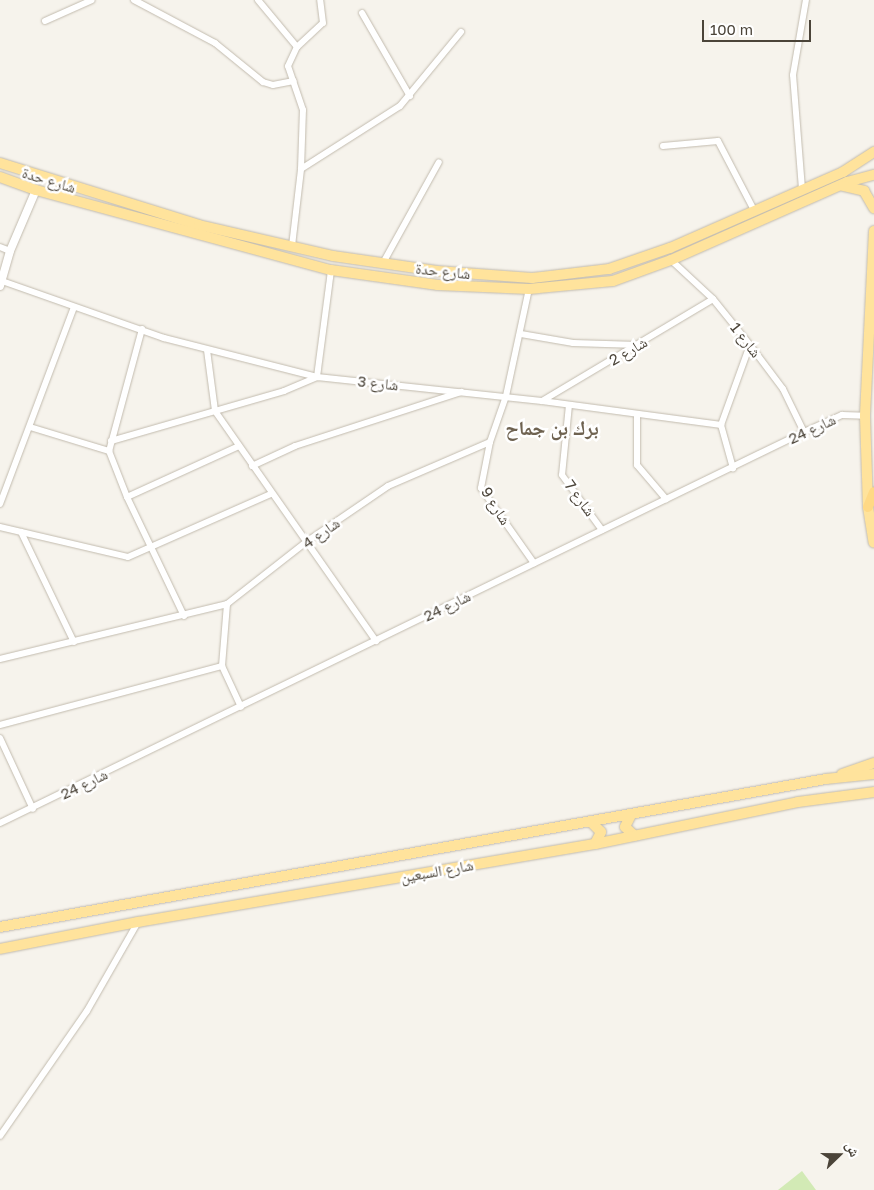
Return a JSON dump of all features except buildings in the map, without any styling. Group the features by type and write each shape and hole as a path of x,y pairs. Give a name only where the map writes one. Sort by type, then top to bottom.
{"highway":[{"path":"868,507 874,492"}],"main road":[{"path":"871,155 874,144"},
{"name":"شارع حدة","path":"0,164 199,224 292,246 437,271 532,278 609,269 633,261 755,212 843,172 871,155"},
{"name":"شارع حدة","path":"0,177 36,190 331,270 438,285 529,289 613,282 671,260 839,186 874,175"},
{"path":"839,186 864,191 874,208"},
{"path":"874,231 865,416 868,507 874,542"},
{"path":"633,261 640,272"},
{"path":"826,779 874,763"},
{"name":"شارع السبعين","path":"0,927 826,779 874,774"},
{"name":"شارع السبعين","path":"0,949 138,922 595,844 798,802 874,792"},
{"path":"630,815 625,827 635,836"},
{"path":"591,822 601,832 595,844"}],"street":[{"path":"45,21 92,0"},
{"path":"134,0 215,43 263,82 273,86 294,81"},
{"path":"258,0 297,47"},
{"path":"292,246 301,169 302,110 288,66 297,47 324,23 320,0"},
{"path":"802,189 793,75 806,0"},
{"path":"362,13 410,96"},
{"path":"301,169 346,138 377,122 410,96 461,32"},
{"path":"663,146 718,141 755,212"},
{"path":"383,263 438,162"},
{"path":"1,284 10,252 36,190"},
{"path":"0,247 10,252"},
{"name":"شارع 1","path":"671,260 713,299 750,345 783,389 804,432"},
{"path":"111,441 284,391 317,377 331,270"},
{"name":"شارع 3","path":"1,284 208,350 317,377 506,396 720,425"},
{"path":"490,442 506,396 521,334 529,289"},
{"name":"شارع 2","path":"542,401 640,345 713,299"},
{"path":"0,504 74,307"},
{"path":"142,329 109,451 127,497 184,616"},
{"path":"521,334 573,343 640,345"},
{"path":"733,468 720,425 750,345"},
{"path":"208,350 215,411 271,494 376,641"},
{"path":"252,466 295,446 463,392"},
{"name":"شارع 7","path":"569,405 562,474 602,530"},
{"path":"637,414 637,465 666,499"},
{"name":"شارع 24","path":"0,823 33,809 804,432 842,415 865,416"},
{"path":"30,427 109,451"},
{"name":"شارع 4","path":"0,659 228,604 306,542 388,486 490,442"},
{"name":"شارع 9","path":"490,442 481,488 534,563"},
{"path":"127,497 239,446"},
{"path":"0,528 128,557 271,494"},
{"path":"21,532 74,642"},
{"path":"228,604 222,666 241,707"},
{"path":"0,724 222,666"},
{"path":"0,738 33,809"},
{"path":"0,1136 87,1011 138,922"}],"green space":[{"path":"802,1171 816,1190 778,1190"}],"district":[{"name":"برك بن جماح","path":"552,427"}]}
